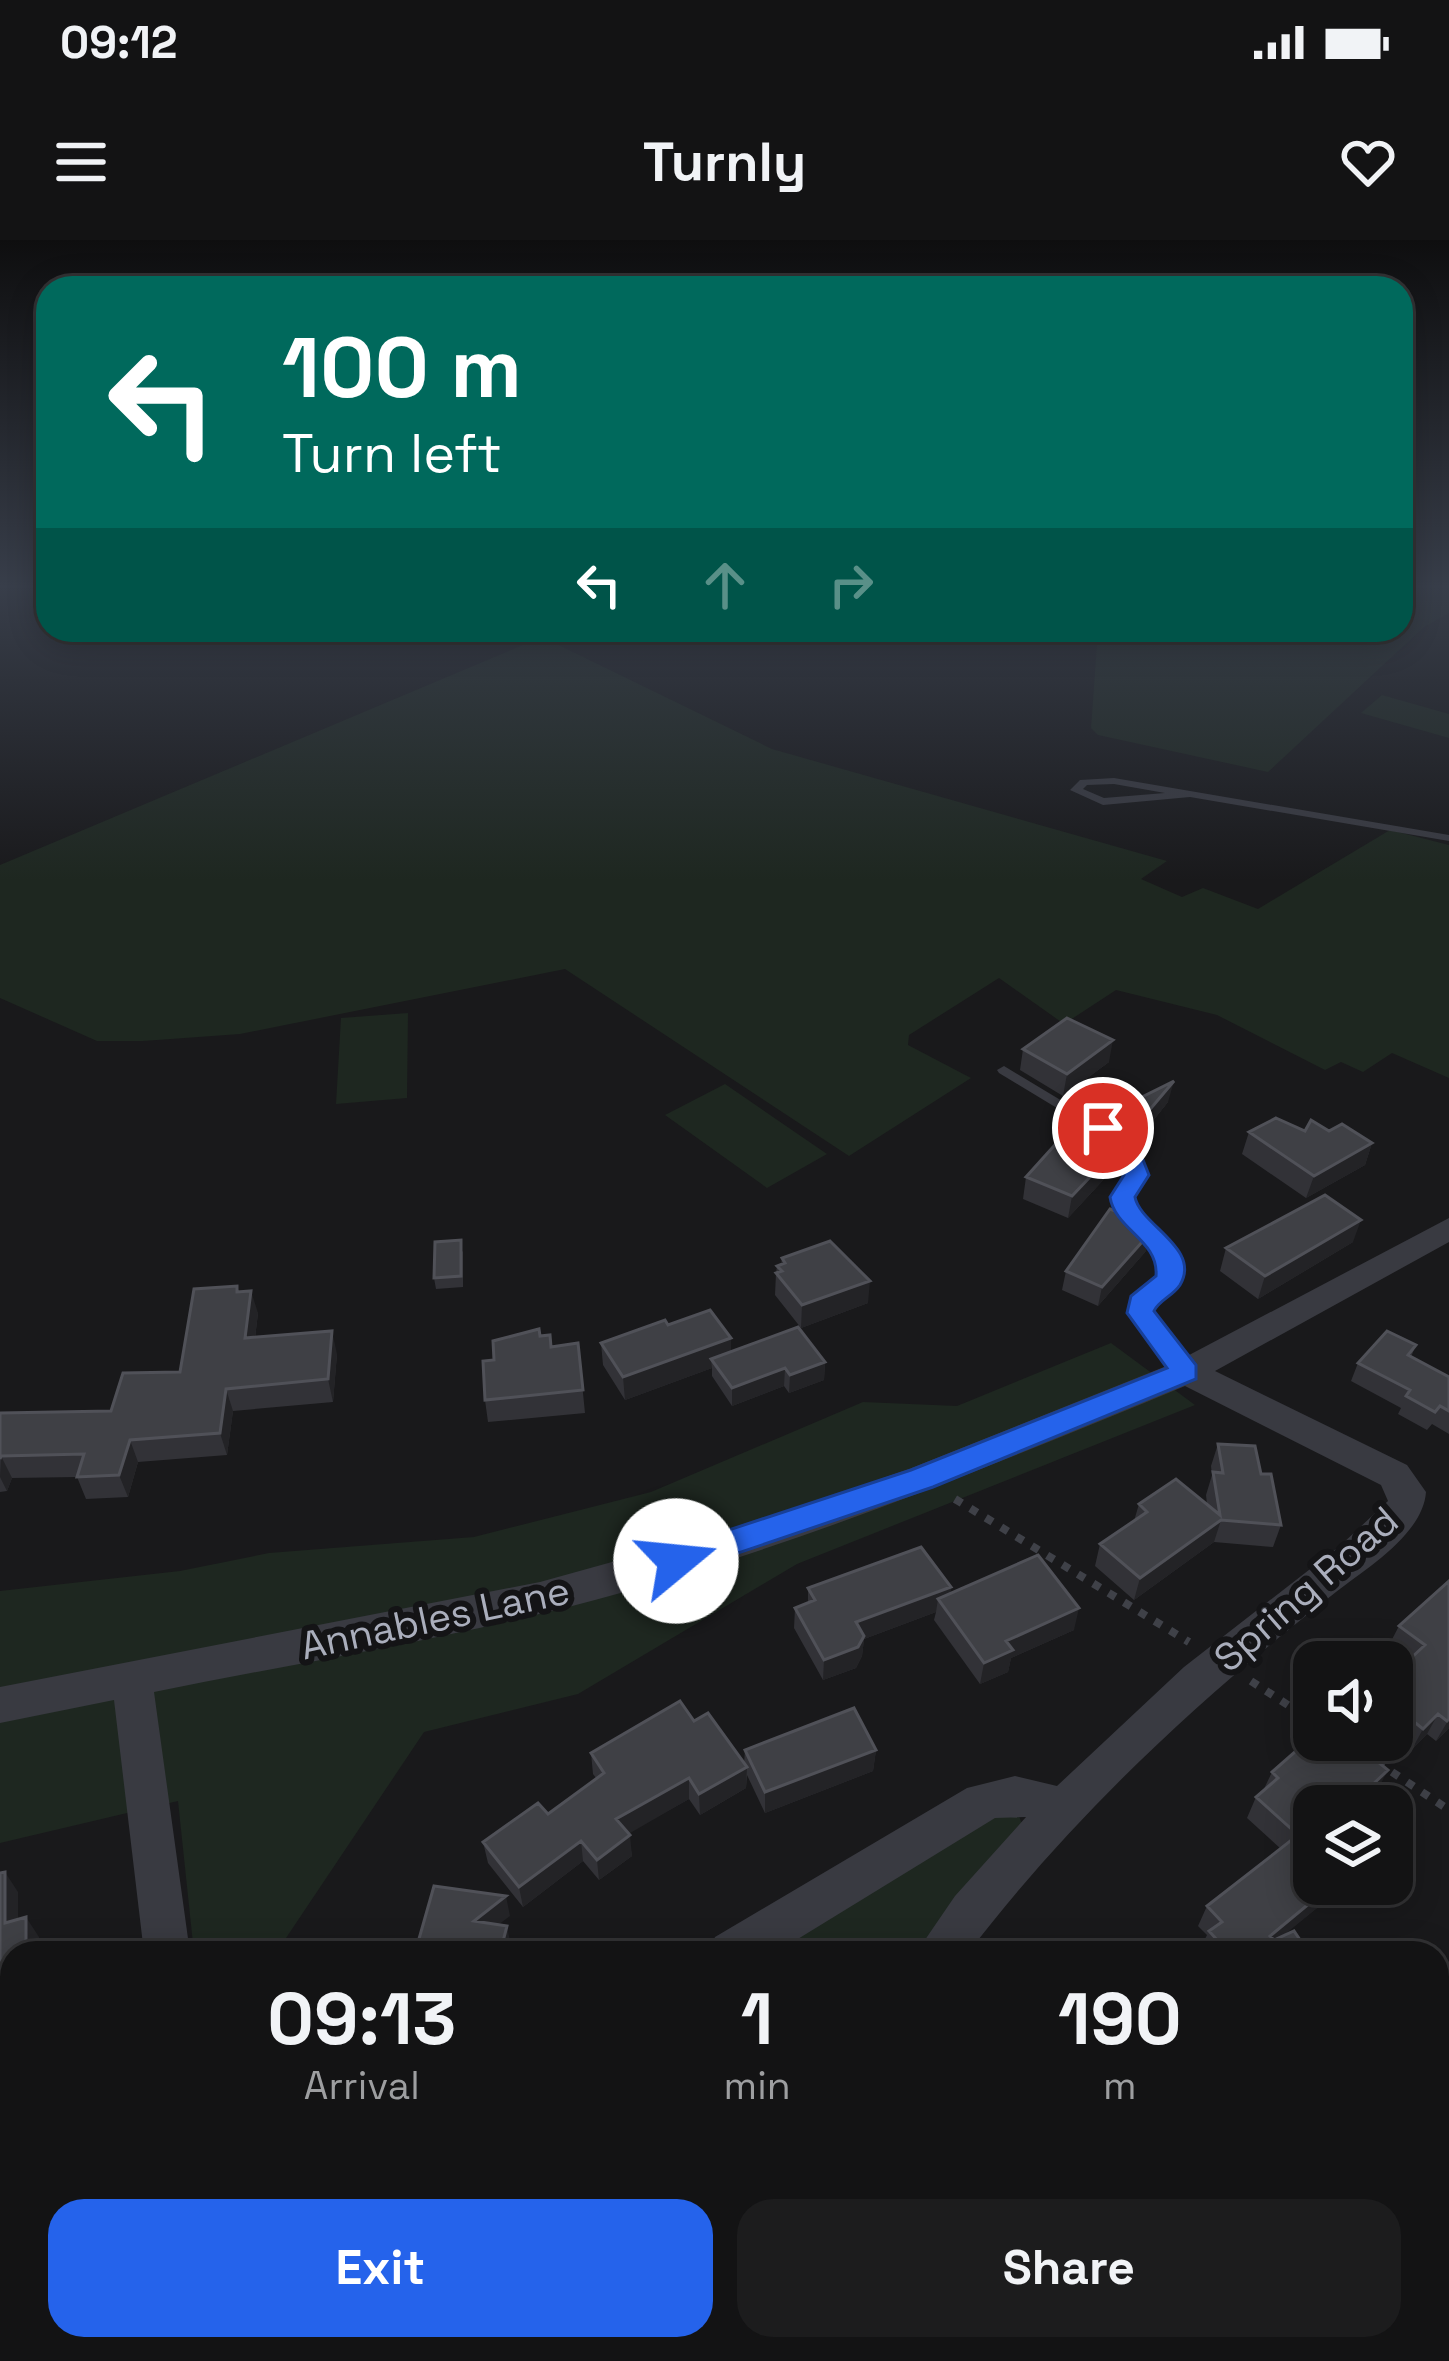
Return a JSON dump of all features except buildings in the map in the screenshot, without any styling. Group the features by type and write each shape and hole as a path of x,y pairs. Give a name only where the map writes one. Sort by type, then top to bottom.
{"street":[{"name":"Annables Lane","path":"0,1705 540,1598 758,1536 922,1479 1186,1372 1449,1228"},
{"name":"Spring Road","path":"948,1941 981,1898 1220,1661 1401,1515 1407,1492 1394,1475 1186,1372"},
{"path":"132,1681 165,1941"},
{"path":"752,1941 982,1802 1005,1793 1028,1795 1068,1810"}],"lane":[{"path":"1190,794 1117,803 1088,799 1076,790 1098,781 1190,794 1449,838"},
{"path":"1004,1070 1125,1143 1136,1175 1123,1197 1125,1210 1162,1246 1170,1265 1169,1280 1141,1303 1140,1313 1186,1372"}],"path":[{"path":"922,1479 1293,1708"},
{"path":"1375,1761 1449,1810"}],"shaded area":[{"path":"433,683 636,683 772,749 1167,861 1141,879 1182,897 1203,888 1258,909 1390,830 1449,845 1449,1078 1392,1053 1363,1072 1341,1062 1325,1070 1217,1015 1116,990 1064,1024 999,978 909,1035 908,1045 971,1078 849,1156 565,969 240,1034 97,1041 0,998 0,865"},
{"path":"1094,683 1364,683 1268,772 1098,735 1091,728"},
{"path":"1382,695 1449,714 1449,738 1361,713"},
{"path":"408,1013 407,1098 336,1104 341,1018"},
{"path":"725,1084 827,1154 767,1188 665,1115"},
{"path":"1111,1343 1195,1405 797,1564 578,1694 424,1732 284,1941 193,1941 178,1801 0,1843 0,1591 180,1571 269,1553 474,1537 651,1492 863,1402 957,1406"},
{"path":"1005,1814 1019,1816 1023,1827 933,1941 774,1941 959,1832"}],"route":[{"path":"676,1561 922,1479 1186,1372 1140,1313 1141,1303 1169,1280 1170,1265 1162,1246 1133,1223 1125,1210 1123,1197 1136,1175 1131,1156 1125,1143 1103,1128"}]}
